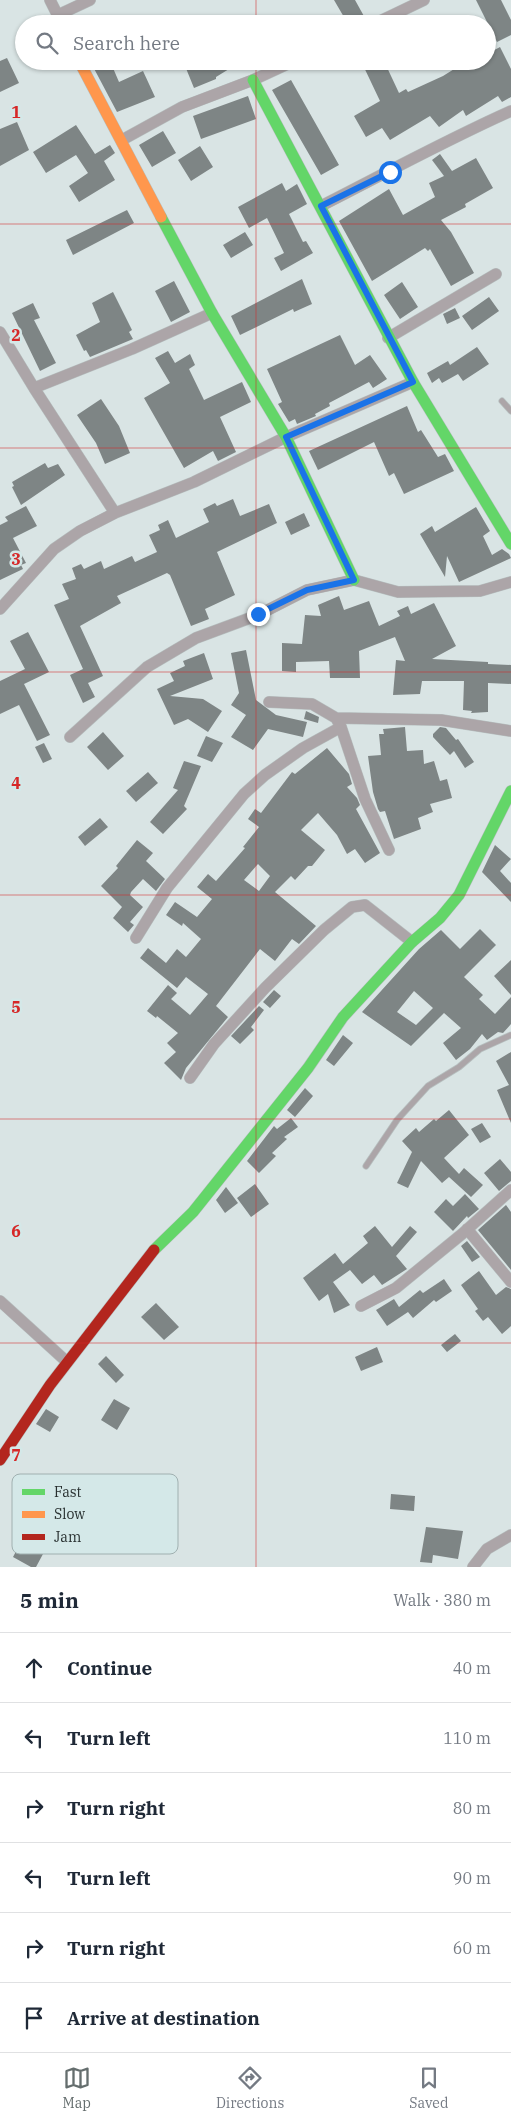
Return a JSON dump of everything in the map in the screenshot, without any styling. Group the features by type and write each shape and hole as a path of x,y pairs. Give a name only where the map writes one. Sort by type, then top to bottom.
{"street":[{"path":"50,0 58,15"},
{"path":"68,15 90,0"},
{"path":"393,15 424,0"},
{"path":"84,70 212,313 286,437 354,580"},
{"path":"122,140 182,107 275,70"},
{"path":"253,80 321,206 388,338 511,544"},
{"path":"321,206 414,160 432,147 511,111"},
{"path":"388,338 496,274"},
{"path":"34,388 132,349 212,313"},
{"path":"0,332 114,513"},
{"path":"0,609 54,549 114,513 194,482 286,437 413,382"},
{"path":"70,737 147,667 196,638 258,614 307,590 354,580 398,592 480,591 511,582"},
{"path":"268,702 312,704 339,722 365,799 388,850"},
{"path":"136,938 167,888 244,794 265,775 339,722 441,720 511,730"},
{"path":"0,1460 67,1362 153,1252 193,1212 308,1068 343,1017 412,942 440,918 459,895 511,791"},
{"path":"190,1078 214,1044 265,988 324,930 352,907 365,905 412,942"},
{"path":"360,1306 396,1288 511,1190"},
{"path":"467,1229 511,1282"},
{"path":"0,1301 67,1362"},
{"path":"473,1567 487,1550 511,1535"}],"lane":[{"path":"502,401 511,411"},
{"path":"366,1166 397,1120 428,1086 459,1067 480,1049 511,1035"}],"building":[{"path":"334,0 355,0 363,15 343,15"},
{"path":"476,0 501,0 511,20 511,35 497,42 496,15 484,15"},
{"path":"500,47 511,69 511,97 502,102 498,96 466,116 463,110 439,127 430,116 390,140 382,128 366,137 354,116 380,101 365,70 388,70 399,93 406,89 408,92 453,70 496,70 496,49"},
{"path":"7,58 19,83 0,92 0,61"},
{"path":"95,70 114,70 119,82 143,71 155,97 117,112"},
{"path":"187,70 227,70 216,77 216,79 194,88"},
{"path":"291,80 339,165 321,175 272,90"},
{"path":"248,96 256,119 201,139 193,116"},
{"path":"17,122 29,150 0,166 0,129"},
{"path":"76,125 95,154 110,145 115,153 104,161 115,180 79,202 69,186 88,173 76,155 46,173 33,152"},
{"path":"163,131 176,153 152,167 139,145"},
{"path":"200,146 213,167 191,181 178,160"},
{"path":"440,154 452,171 476,158 493,188 465,204 466,207 441,220 451,232 474,273 451,286 430,249 428,251 425,248 372,281 339,221 389,189 403,215 435,197 429,183 444,176 432,160"},
{"path":"282,183 286,191 297,184 307,204 289,214 303,242 306,241 313,253 281,271 274,258 284,253 267,218 249,228 238,207"},
{"path":"127,210 134,223 73,255 66,240"},
{"path":"245,232 253,245 231,258 223,245"},
{"path":"302,279 312,304 294,312 293,309 240,335 231,316"},
{"path":"174,281 190,312 171,322 155,291"},
{"path":"402,282 418,307 400,319 384,295"},
{"path":"113,292 132,330 129,332 133,339 90,357 86,350 84,351 76,335 100,322 92,303"},
{"path":"489,297 499,311 472,330 462,316"},
{"path":"33,303 40,318 34,320 56,363 40,371 12,313"},
{"path":"455,308 460,318 447,324 443,314"},
{"path":"340,335 355,365 370,355 387,379 373,388 369,382 329,403 330,406 315,414 316,416 297,424 295,419 289,422 278,404 282,402 267,369"},
{"path":"477,347 489,364 463,381 458,374 442,383 439,378 432,383 427,373 448,361 450,365"},
{"path":"168,351 175,363 190,354 195,365 189,369 204,400 242,382 251,402 220,417 236,452 218,461 213,451 184,468 144,398 170,383 155,358"},
{"path":"101,399 119,426 130,453 105,464 96,443 77,415"},
{"path":"407,406 418,432 421,430 438,457 445,454 454,471 404,494 394,473 389,476 374,442 318,470 309,451"},
{"path":"45,463 48,468 58,464 65,475 21,505 12,487 14,486 12,482"},
{"path":"233,499 240,516 269,504 277,523 217,552 235,595 205,609 209,619 191,626 170,575 167,573 117,596 121,603 80,626 103,676 88,683 95,697 83,703 70,675 83,669 54,605 69,599 62,584 76,579 72,568 81,564 84,569 101,561 104,569 132,556 135,562 157,552 149,535 160,530 158,525 168,520 176,538 209,522 203,509 215,503 217,506"},
{"path":"26,506 37,526 13,538 26,563 21,565 23,569 0,580 0,525 8,521 5,517"},
{"path":"476,507 490,531 483,536 492,555 502,549 511,558 459,582 447,556 445,577 420,534 432,526 435,532"},
{"path":"304,513 310,526 291,535 285,522"},
{"path":"339,596 344,610 369,601 379,626 400,616 397,611 408,606 411,614 434,603 456,646 432,659 511,665 511,684 488,683 488,712 471,713 472,711 463,710 464,681 422,681 420,694 393,695 396,660 405,661 395,637 359,651 360,678 330,678 329,661 296,662 296,672 282,671 282,643 302,644 305,615 321,616 318,605"},
{"path":"28,632 49,672 24,684 50,735 37,741 19,705 0,714 0,681 25,669 10,641"},
{"path":"246,650 256,700 276,715 307,722 303,737 268,729 253,750 231,737 246,715 231,705 239,693 231,653"},
{"path":"204,653 213,679 170,696 203,699 222,711 208,732 188,719 174,725 157,689 174,681 170,673 185,666 183,661"},
{"path":"306,711 319,717 318,723 304,719"},
{"path":"405,727 407,751 423,750 424,764 434,761 440,781 447,779 452,798 430,804 433,812 418,818 421,829 394,839 385,811 380,812 378,809 373,792 368,756 381,755 379,734 384,734 383,729"},
{"path":"440,727 446,728 456,740 458,739 474,762 465,768 454,751 450,755 433,737 433,734"},
{"path":"103,732 124,756 108,770 87,747"},
{"path":"206,736 223,743 212,762 197,756"},
{"path":"44,743 52,759 43,763 35,747"},
{"path":"327,748 349,774 352,784 347,787 357,798 360,805 356,809 380,853 365,863 355,849 347,854 337,835 318,813 301,830 325,850 312,866 308,866 295,880 291,876 275,892 316,926 299,944 292,939 275,961 260,949 216,1006 228,1017 186,1068 181,1080 164,1063 176,1052 167,1043 178,1033 157,1016 156,1018 147,1011 168,985 177,993 171,999 190,1015 208,994 186,977 177,988 140,958 148,948 166,963 177,949 186,957 201,939 183,923 182,926 166,915 175,902 197,917 212,899 197,887 208,874 216,881 245,848 243,847 259,827 248,819 255,809 261,813 292,772 295,774","holes":["258,864 270,876 259,891 244,880"]},
{"path":"184,761 201,766 184,806 187,809 163,834 150,822 178,790 173,788"},
{"path":"148,772 158,783 136,802 126,791"},
{"path":"100,818 108,827 85,846 78,837"},
{"path":"137,840 153,853 146,861 165,879 156,891 143,879 131,892 130,895 143,907 130,922 134,925 128,932 113,918 122,907 101,886 118,868 116,866"},
{"path":"495,845 511,859 500,871 511,883 511,902 482,872"},
{"path":"480,929 496,945 464,977 483,995 479,999 495,1014 511,997 511,1024 503,1033 498,1032 487,1040 482,1034 470,1049 456,1060 443,1043 461,1028 444,1013 411,1046 362,1012 419,949 441,930 460,949","holes":["414,991 433,1008 416,1025 397,1012"]},
{"path":"511,960 511,995 494,976"},
{"path":"274,990 281,996 270,1008 263,1002"},
{"path":"259,1006 264,1010 251,1027 254,1030 240,1044 231,1036"},
{"path":"343,1035 353,1043 334,1066 326,1060"},
{"path":"511,1052 511,1123 497,1090 509,1085 496,1061"},
{"path":"305,1088 313,1096 295,1117 287,1110"},
{"path":"449,1110 469,1135 444,1158 459,1174 464,1168 483,1185 471,1197 449,1177 442,1183 421,1161 408,1188 397,1183 412,1152 402,1141 416,1128 419,1132 434,1119 436,1121"},
{"path":"291,1118 298,1127 284,1137 287,1139 272,1153 276,1156 259,1173 247,1161 274,1126 277,1129"},
{"path":"482,1123 491,1137 480,1143 471,1129"},
{"path":"500,1159 511,1172 511,1181 499,1191 484,1173"},
{"path":"255,1184 269,1204 251,1217 237,1198"},
{"path":"226,1187 238,1203 225,1213 216,1200"},
{"path":"465,1194 479,1209 468,1218 467,1216 453,1231 434,1212 446,1199 453,1206"},
{"path":"506,1205 511,1212 511,1270 478,1230"},
{"path":"375,1226 392,1247 410,1226 417,1232 396,1256 407,1269 382,1285 374,1275 362,1284 350,1270 333,1282 350,1305 334,1313 328,1294 319,1301 303,1278 335,1253 343,1264 368,1243 363,1236"},
{"path":"467,1241 480,1257 472,1262 461,1246"},
{"path":"479,1271 496,1295 506,1287 511,1289 511,1326 502,1334 488,1317 483,1321 475,1311 478,1309 461,1285"},
{"path":"444,1279 452,1291 436,1302 434,1300 413,1318 408,1312 387,1326 376,1310 394,1299 399,1307 420,1290 423,1293"},
{"path":"156,1303 179,1327 164,1340 141,1317"},
{"path":"455,1334 461,1341 447,1352 441,1345"},
{"path":"377,1347 383,1362 361,1371 355,1357"},
{"path":"106,1356 124,1375 116,1383 98,1364"},
{"path":"114,1399 130,1408 117,1430 101,1420"},
{"path":"46,1409 59,1417 50,1432 36,1424"},
{"path":"391,1494 415,1496 414,1511 390,1509"},
{"path":"426,1527 463,1531 458,1559 433,1555 432,1563 420,1562"},
{"path":"15,1554 43,1554 36,1567 31,1567 13,1557"}],"traffic: fast":[{"path":"253,80 413,382 511,544"},
{"path":"161,217 212,313 286,437 354,580"},
{"path":"154,1250 193,1212 308,1068 343,1017 412,942 440,918 459,895 511,791"}],"traffic: slow":[{"path":"84,70 161,217"}],"traffic: jam":[{"path":"0,1460 50,1385 154,1250"}],"route":[{"path":"258,614 307,590 354,580 286,437 413,382 388,338 321,206 390,172"}]}
